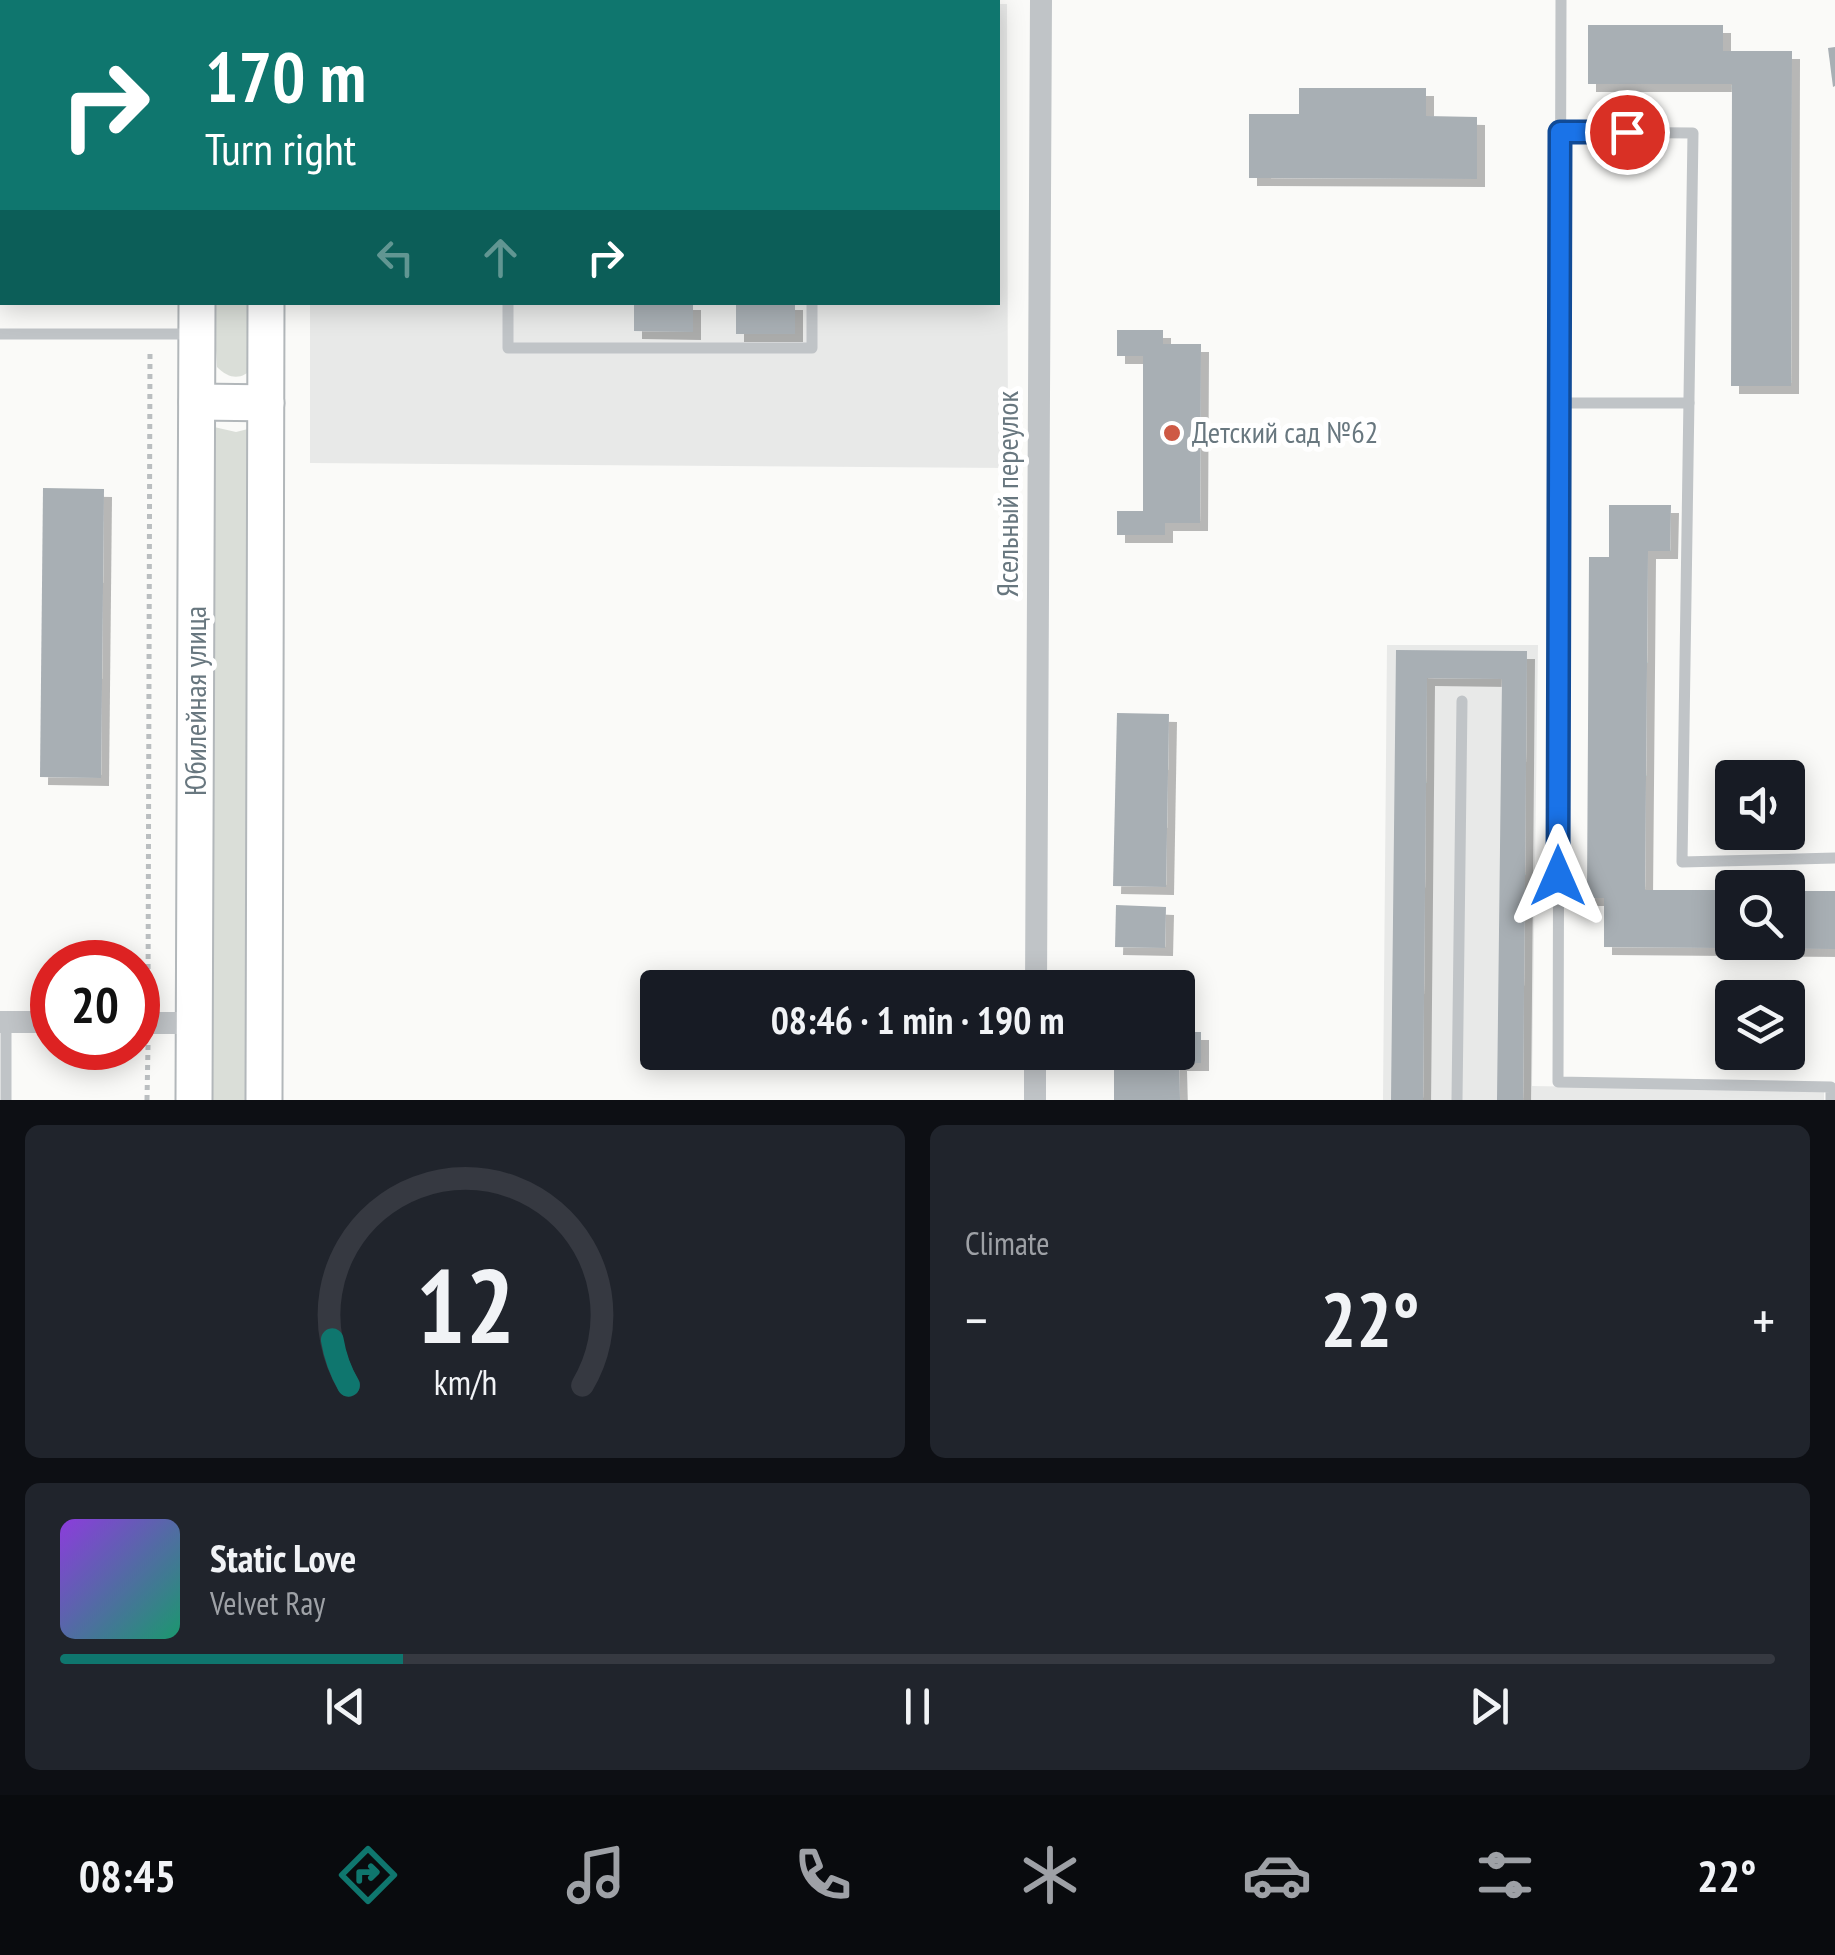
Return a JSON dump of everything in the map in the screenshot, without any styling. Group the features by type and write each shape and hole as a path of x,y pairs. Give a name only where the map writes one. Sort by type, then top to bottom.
{"main road":[{"path":"264,1100 266,305"},
{"name":"Юбилейная улица","path":"194,1100 197,318"},
{"path":"197,402 266,402"}],"street":[{"name":"Ясельный переулок","path":"1036,970 1041,0"},
{"path":"3,1022 30,1022"},
{"path":"160,1023 194,1023"},
{"path":"1035,1070 1035,1100"}],"lane":[{"path":"1561,0 1558,1082 1831,1087 1831,1100"},
{"path":"1560,132 1693,133 1682,862 1835,858"},
{"path":"508,305 508,348 812,348 812,305"},
{"path":"0,334 150,334 197,318"},
{"path":"1560,403 1689,404"},
{"path":"1457,1100 1462,701"},
{"path":"3,1022 6,1100"}],"path":[{"path":"144,940 150,334"},
{"path":"146,1070 148,1100"}],"shaded area":[{"path":"1000,4 1007,4 1008,468 310,463 310,305 1000,305"},
{"path":"213,305 256,305 254,367 236,377 217,367"},
{"path":"214,427 236,432 256,427 252,1100 210,1100"},
{"path":"1387,645 1538,645 1532,1086 1824,1091 1824,1100 1383,1100"}],"building":[{"path":"1588,25 1723,25 1723,51 1792,51 1791,386 1731,386 1732,84 1588,84"},
{"path":"1835,47 1835,86 1833,87 1828,48"},
{"path":"1299,88 1426,88 1426,116 1477,117 1477,179 1249,178 1249,114 1299,114"},
{"path":"634,305 693,305 693,332 634,331"},
{"path":"736,305 795,305 795,334 736,334"},
{"name":"Детский сад №62","path":"1117,330 1163,330 1163,344 1201,344 1200,523 1165,523 1165,535 1117,535 1117,511 1143,511 1143,356 1117,356"},
{"path":"43,488 104,489 101,778 40,777"},
{"path":"1609,505 1671,505 1670,551 1648,551 1645,890 1715,890 1715,948 1604,947 1604,898 1587,898 1589,557 1609,557"},
{"path":"1396,650 1527,651 1523,1100 1497,1100 1502,679 1427,678 1423,1100 1391,1100"},
{"path":"1117,713 1169,714 1166,887 1113,886"},
{"path":"1805,891 1835,891 1835,949 1805,949"},
{"path":"1116,905 1166,907 1165,948 1115,947"},
{"path":"1195,1032 1201,1032 1201,1063 1195,1063"},
{"path":"1114,1070 1179,1070 1180,1100 1114,1100"}],"place":[{"name":"Детский сад №62","path":"1172,433"}],"route":[{"path":"1558,876 1560,132 1627,132"}]}
